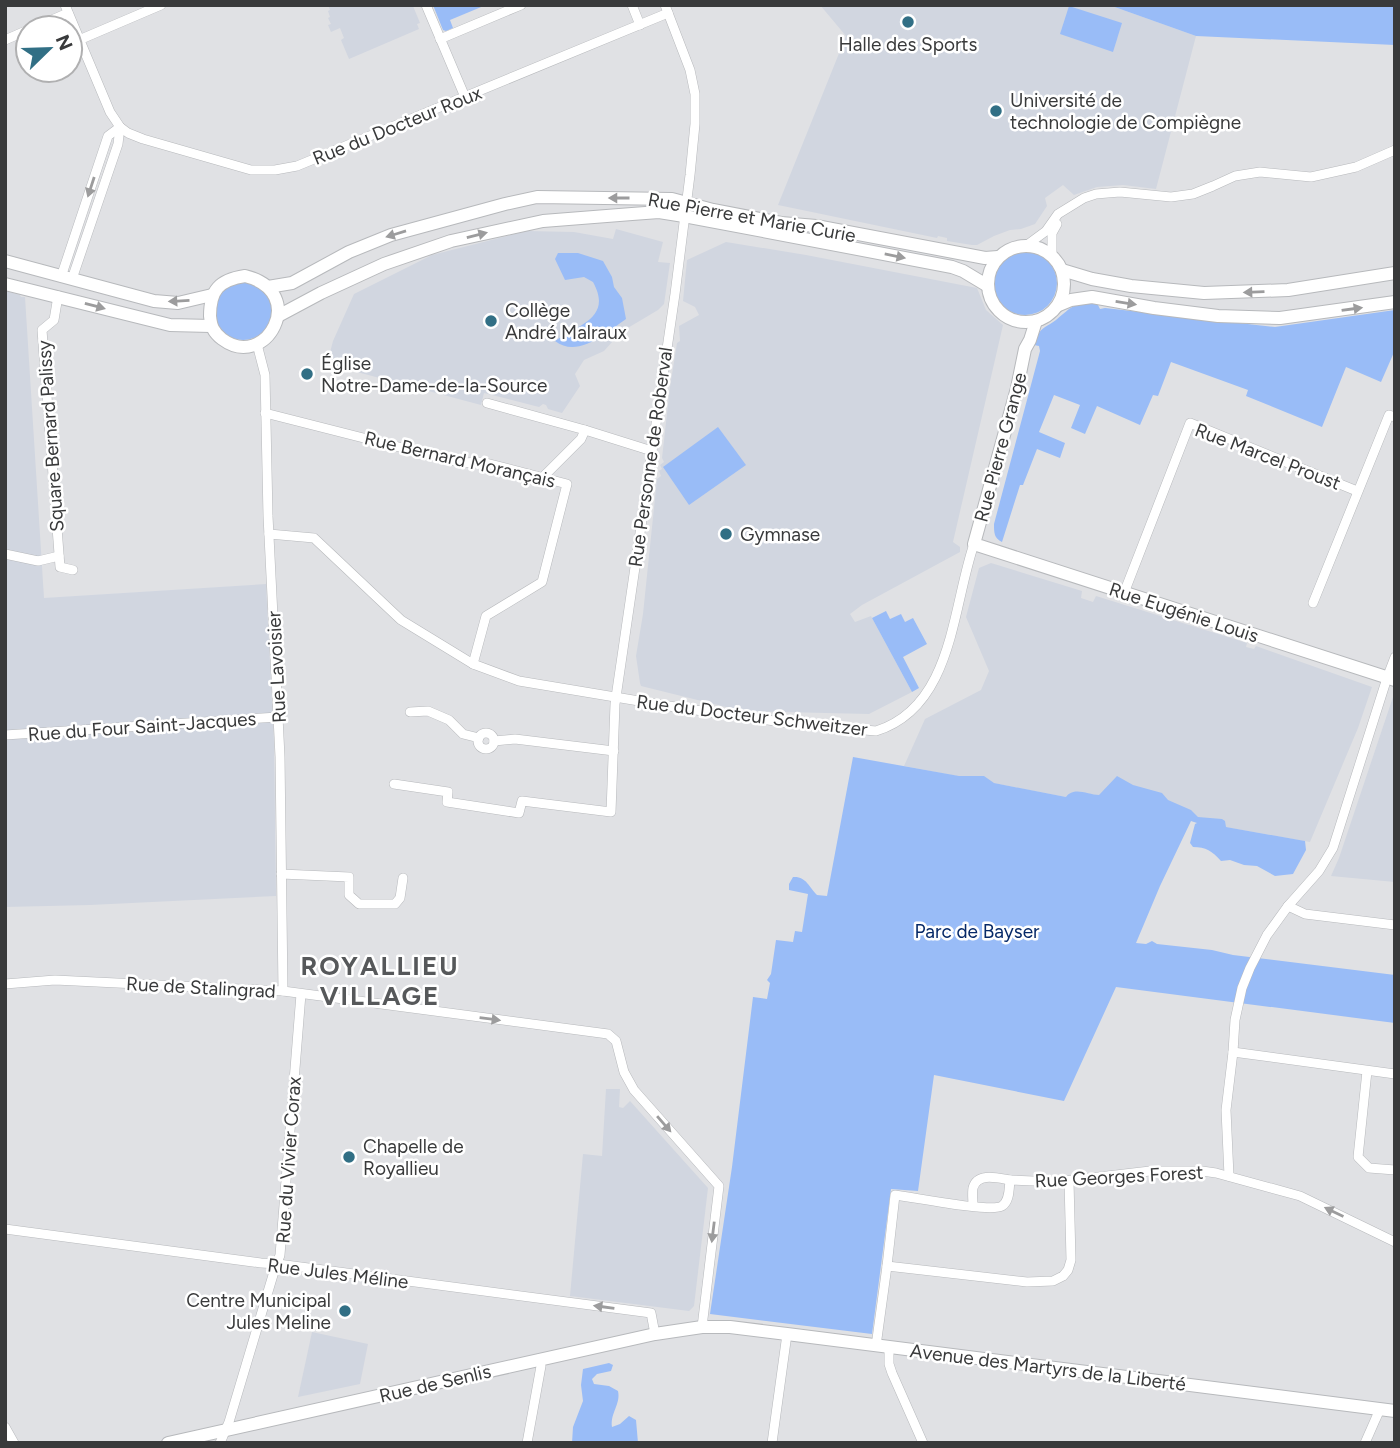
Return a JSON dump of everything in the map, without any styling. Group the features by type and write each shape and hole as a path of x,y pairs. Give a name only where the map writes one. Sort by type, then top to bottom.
{"main road":[{"name":"Rue Pierre et Marie Curie","path":"268,287 292,283 349,252 391,235 537,197 672,199 685,209 952,267 988,286"},
{"name":"Rue Pierre et Marie Curie","path":"278,316 384,264 463,238 543,221 685,209 816,226 985,258 998,257"},
{"path":"1059,305 1065,282 1058,261 1052,254 1040,247 1016,246 998,257 992,265 988,286 995,306 1013,320 1024,322 1045,318 1059,305 1070,300 1092,298 1218,316 1280,318 1395,302"},
{"path":"5,261 154,301 178,303 212,295 220,285 232,278 245,276 257,279 268,287 278,306 278,316 271,333 257,344 247,347 226,342 211,326 212,295"},
{"path":"1062,270 1118,284 1204,293 1288,290 1395,273"},
{"path":"5,284 170,325 211,326"},
{"path":"58,296 62,289 80,289 86,284"},
{"name":"Rue Pierre Grange","path":"1013,320 1025,349"},
{"name":"Rue Pierre Grange","path":"974,544 1017,388 1025,349 1036,321"},
{"name":"Rue Eugénie Louis","path":"974,544 1391,679"},
{"name":"Rue de Senlis","path":"168,1443 539,1359 655,1334 702,1327"},
{"name":"Avenue des Martyrs de la Liberté","path":"702,1327 730,1327 1395,1410"}],"street":[{"path":"84,38 160,5"},
{"path":"426,5 465,97"},
{"path":"440,39 521,5"},
{"path":"632,5 640,25"},
{"name":"Rue du Docteur Roux","path":"120,127 143,139 251,170 297,166 640,25 666,9"},
{"name":"Rue Personne de Roberval","path":"394,784 448,792 447,802 519,813 522,801 611,812 617,697 675,294 695,124 695,94 690,70 666,9"},
{"path":"66,278 118,144 120,127 110,112 84,52"},
{"path":"1027,245 1046,231 1058,214 1084,198 1097,194 1120,192 1171,197 1193,194 1235,176 1260,172 1311,177 1356,167 1395,150"},
{"path":"1052,254 1052,233 1064,210"},
{"name":"Square Bernard Palissy","path":"58,296 54,320 42,330 60,567 73,570"},
{"name":"Rue Lavoisier","path":"257,344 265,375 280,766 284,991"},
{"path":"487,403 652,451"},
{"name":"Rue Bernard Morançais","path":"265,413 462,463 482,462 567,484 542,582 486,617 473,664"},
{"path":"1313,603 1389,415 1395,417"},
{"name":"Rue Marcel Proust","path":"1124,593 1190,423 1357,491"},
{"path":"542,478 581,439 585,430"},
{"name":"Rue du Docteur Schweitzer","path":"269,534 314,537 401,620 473,664 519,681 796,724 876,731 899,721 916,706 937,676 974,544"},
{"path":"5,554 38,561 59,556"},
{"path":"1228,1176 1226,1110 1235,1020 1242,988 1267,935 1319,871 1333,848 1391,679 1395,657"},
{"path":"410,712 428,711 449,720 463,734 479,738 483,733 490,733 494,741 516,739 614,751"},
{"name":"Rue du Four Saint-Jacques","path":"5,735 278,717"},
{"path":"281,874 349,877 349,895 359,904 387,905 396,904 400,898 403,878"},
{"path":"1288,906 1306,914 1395,925"},
{"name":"Rue de Stalingrad","path":"5,984 55,980 284,991 608,1034 616,1041 624,1072 634,1090 719,1186 702,1327"},
{"name":"Rue du Vivier Corax","path":"220,1443 280,1255 301,994"},
{"path":"1233,1052 1395,1074"},
{"path":"1367,1071 1358,1157 1369,1168 1395,1170"},
{"name":"Rue Georges Forest","path":"973,1206 973,1187 977,1181 986,1177 1056,1182 1150,1171 1202,1171 1300,1196 1395,1242"},
{"name":"Rue Georges Forest","path":"923,1443 882,1346 895,1195 997,1208 1007,1201 1010,1180"},
{"path":"887,1266 1027,1282 1052,1281 1063,1276 1071,1260 1069,1181"},
{"name":"Rue Jules Méline","path":"5,1229 651,1313 655,1334"},
{"path":"772,1443 787,1334"},
{"path":"527,1443 541,1366 539,1359"},
{"path":"1365,1443 1380,1409"},
{"path":"5,1427 14,1443"}],"shaded area":[{"path":"328,5 413,6 420,23 417,24 419,29 349,59 341,40 344,38 340,28 331,32 328,25 331,24"},
{"name":"Université de technologie de Compiègne","path":"820,5 1109,5 1196,36 1156,189 1123,185 1097,187 1074,195 1063,185 1045,198 1047,206 1035,224 1010,230 977,245 778,205 846,36"},
{"name":"Collège André Malraux","path":"616,229 663,242 658,262 670,263 664,304 621,332 604,351 584,360 575,374 580,386 562,413 548,409 543,404 539,407 484,393 481,405 327,364 333,341 354,294 432,255 527,231 574,232 613,239"},
{"path":"726,242 977,288 986,310 1003,325 953,542 960,547 960,552 850,614 855,622 871,616 912,692 869,714 742,711 641,686 640,683 636,656 657,479 661,476 660,465 664,462 662,458 670,387 677,343 680,341 679,326 699,315 695,307 683,301 687,260"},
{"path":"5,291 25,297 44,598 266,584 274,741 276,896 5,907"},
{"path":"991,563 1082,591 1081,598 1093,602 1096,596 1247,643 1246,647 1254,649 1256,646 1372,687 1358,728 1310,842 904,766 925,719 981,690 989,671 966,617 979,568"},
{"path":"1395,691 1395,882 1331,876 1339,858"},
{"path":"606,1089 620,1089 619,1107 623,1108 630,1101 708,1188 694,1306 689,1311 570,1296 583,1154 602,1156"},
{"path":"312,1332 368,1344 360,1384 298,1397"}],"green space":[{"path":"433,5 486,5 450,20 453,28 446,31 443,30"},
{"path":"1109,5 1395,5 1395,45 1196,36"},
{"path":"1069,6 1122,23 1113,52 1060,34"},
{"path":"1025,251 1037,253 1048,260 1055,271 1055,295 1048,306 1037,313 1025,315 1013,313 1002,306 995,295 993,283 995,271 1002,260 1013,253"},
{"path":"558,253 578,253 603,261 622,298 626,319 583,345 564,346 555,341 590,319 599,304 598,294 593,282 584,277 565,280 555,259"},
{"path":"243,282 254,284 267,295 272,311 270,322 259,335 243,340 232,338 219,327 214,311 216,300 227,287"},
{"path":"1097,303 1100,309 1275,327 1395,310 1395,350 1381,382 1346,367 1322,427 1246,396 1248,390 1171,362 1158,396 1153,395 1140,425 1097,406 1085,434 1071,428 1080,405 1054,395 1039,432 1065,443 1060,458 1037,449 1023,485 1020,485 1002,542 995,535 994,524 1040,351 1039,346 1034,345 1036,339 1042,330 1070,308"},
{"path":"718,427 746,465 689,505 663,467"},
{"path":"886,611 890,619 901,614 905,622 913,618 927,644 903,657 919,688 912,692 872,618"},
{"name":"Parc de Bayser","path":"853,757 959,776 984,776 994,783 1066,797 1073,792 1099,795 1117,776 1133,785 1162,793 1168,800 1191,810 1198,817 1222,819 1226,827 1305,841 1306,850 1293,874 1275,876 1257,866 1230,860 1221,861 1208,850 1193,847 1190,843 1197,823 1191,821 1136,943 1146,944 1152,941 1157,944 1233,955 1395,975 1395,1023 1116,987 1064,1101 934,1075 918,1191 891,1189 872,1334 710,1314 753,997 767,999 770,983 767,980 771,974 776,940 793,942 795,931 802,932 808,894 789,890 793,877 804,880 817,895 827,896"},
{"path":"609,1363 613,1365 611,1371 597,1374 592,1379 594,1384 609,1386 618,1391 612,1427 629,1416 636,1420 638,1443 572,1443 573,1427 583,1401 583,1369"}],"place":[{"name":"Halle des Sports","path":"908,22"},
{"name":"Université de technologie de Compiègne","path":"996,111"},
{"name":"Collège André Malraux","path":"491,321"},
{"name":"Église Notre-Dame-de-la-Source","path":"307,374"},
{"name":"Gymnase","path":"726,534"},
{"name":"Chapelle de Royallieu","path":"349,1157"},
{"name":"Centre Municipal Jules Meline","path":"345,1311"}],"district":[{"name":"ROYALLIEU VILLAGE","path":"380,981"}]}
